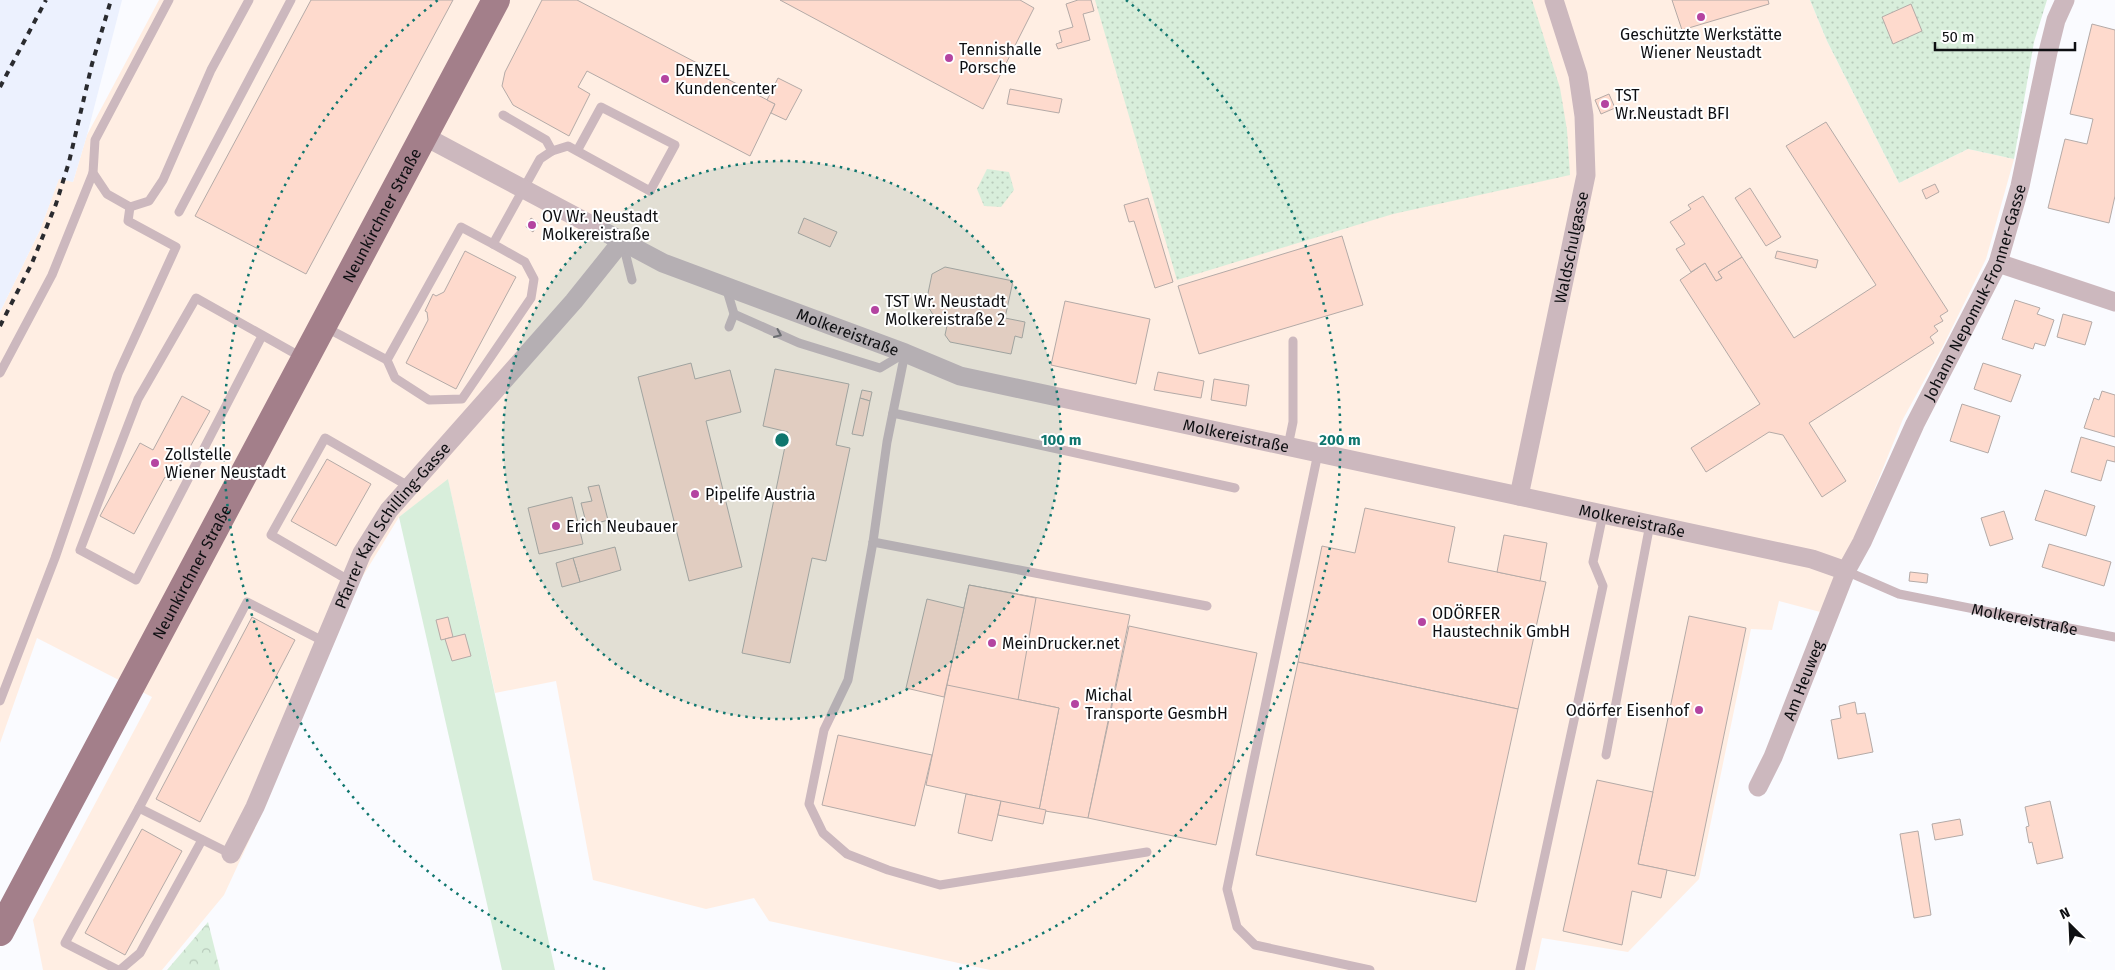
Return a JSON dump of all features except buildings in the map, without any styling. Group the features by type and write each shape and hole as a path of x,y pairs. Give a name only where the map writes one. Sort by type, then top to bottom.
{"main road":[{"name":"Neunkirchner Straße","path":"0,932 496,0"}],"street":[{"name":"Waldschulgasse","path":"1519,496 1586,175 1584,116 1578,75 1554,0"},
{"name":"Johann Nepomuk-Fronner-Gasse","path":"1846,570 1862,542 1915,424 1998,263 2020,186 2056,20 2065,0"},
{"name":"Molkereistraße","path":"424,136 662,263 905,353 960,376 1812,559 1846,570"},
{"name":"Pfarrer Karl Schilling-Gasse","path":"231,854 255,807 323,641 362,553 389,510 574,301 622,241"},
{"path":"1998,263 2115,302"},
{"name":"Am Heuweg","path":"1758,787 1773,757 1846,570"}],"lane":[{"path":"0,373 52,275 93,173 95,140 169,0"},
{"path":"93,173 107,194 130,207 150,201 163,180 210,70 249,0"},
{"path":"179,212 291,0"},
{"path":"493,244 522,188 540,159 552,151 568,146 577,151 650,191 675,145 600,107 577,151"},
{"path":"503,115 546,140 552,151"},
{"path":"0,701 55,558 118,374 176,247 128,221 130,207"},
{"path":"323,325 386,360 395,378 428,400 462,399 531,298 534,279 525,262 462,227 386,360"},
{"path":"622,241 632,280"},
{"path":"726,287 734,314 729,327"},
{"path":"262,336 136,580 80,550 138,400 196,298 305,360"},
{"path":"734,314 799,343 880,368 905,353"},
{"path":"1288,446 1293,422 1293,341"},
{"path":"905,353 893,413 873,542 848,680 824,730 809,804 823,833 847,854 888,870 940,885 1147,852"},
{"path":"893,413 1235,488"},
{"path":"350,581 271,535 325,438 410,487"},
{"path":"1318,453 1227,889 1237,927 1255,945 1370,970"},
{"path":"1520,970 1603,586 1594,562 1603,514"},
{"path":"1606,755 1650,524"},
{"path":"873,542 1207,606"},
{"name":"Molkereistraße","path":"1846,570 1899,594 2115,638"},
{"path":"202,840 140,953 119,970 65,943 139,808 247,602 323,641"},
{"path":"139,808 231,854"}],"shaded area":[{"path":"0,0 122,0 73,182 59,179 40,230 0,312"},
{"path":"159,0 1810,0 1827,41 1899,183 1968,149 2014,159 1986,259 1943,346 1903,419 1824,613 1779,601 1772,630 1751,629 1699,879 1628,952 1542,938 1535,970 990,970 769,921 754,898 706,909 593,880 556,681 495,693 448,480 399,517 358,584 262,813 224,895 162,970 43,970 33,920 152,697 37,638 0,743 0,312 40,230 59,178 73,182 87,135"}],"green space":[{"path":"1095,0 1532,0 1560,88 1567,130 1570,175 1393,214 1177,280"},
{"path":"1810,0 2047,0 2034,42 2014,159 1968,149 1899,183 1827,41"},
{"path":"987,169 1009,172 1014,190 1001,207 984,206 977,189"},
{"path":"448,479 555,970 502,970 399,517"},
{"path":"208,922 220,970 167,970"}],"railway":[{"path":"0,87 46,0"},
{"path":"0,326 32,263 56,204 69,162 92,64 111,0"}],"place":[{"name":"Geschützte Werkstätte Wiener Neustadt","path":"1701,17"},
{"name":"Tennishalle Porsche","path":"949,58"},
{"name":"DENZEL Kundencenter","path":"665,79"},
{"name":"TST Wr.Neustadt BFI","path":"1605,104"},
{"name":"OV Wr. Neustadt Molkereistraße","path":"532,225"},
{"name":"TST Wr. Neustadt Molkereistraße 2","path":"875,310"},
{"name":"Zollstelle Wiener Neustadt","path":"155,463"},
{"name":"Pipelife Austria","path":"695,494"},
{"name":"Erich Neubauer","path":"556,526"},
{"name":"ODÖRFER Haustechnik GmbH","path":"1422,622"},
{"name":"MeinDrucker.net","path":"992,643"},
{"name":"Michal Transporte GesmbH","path":"1075,704"},
{"name":"Odörfer Eisenhof","path":"1699,710"}]}
